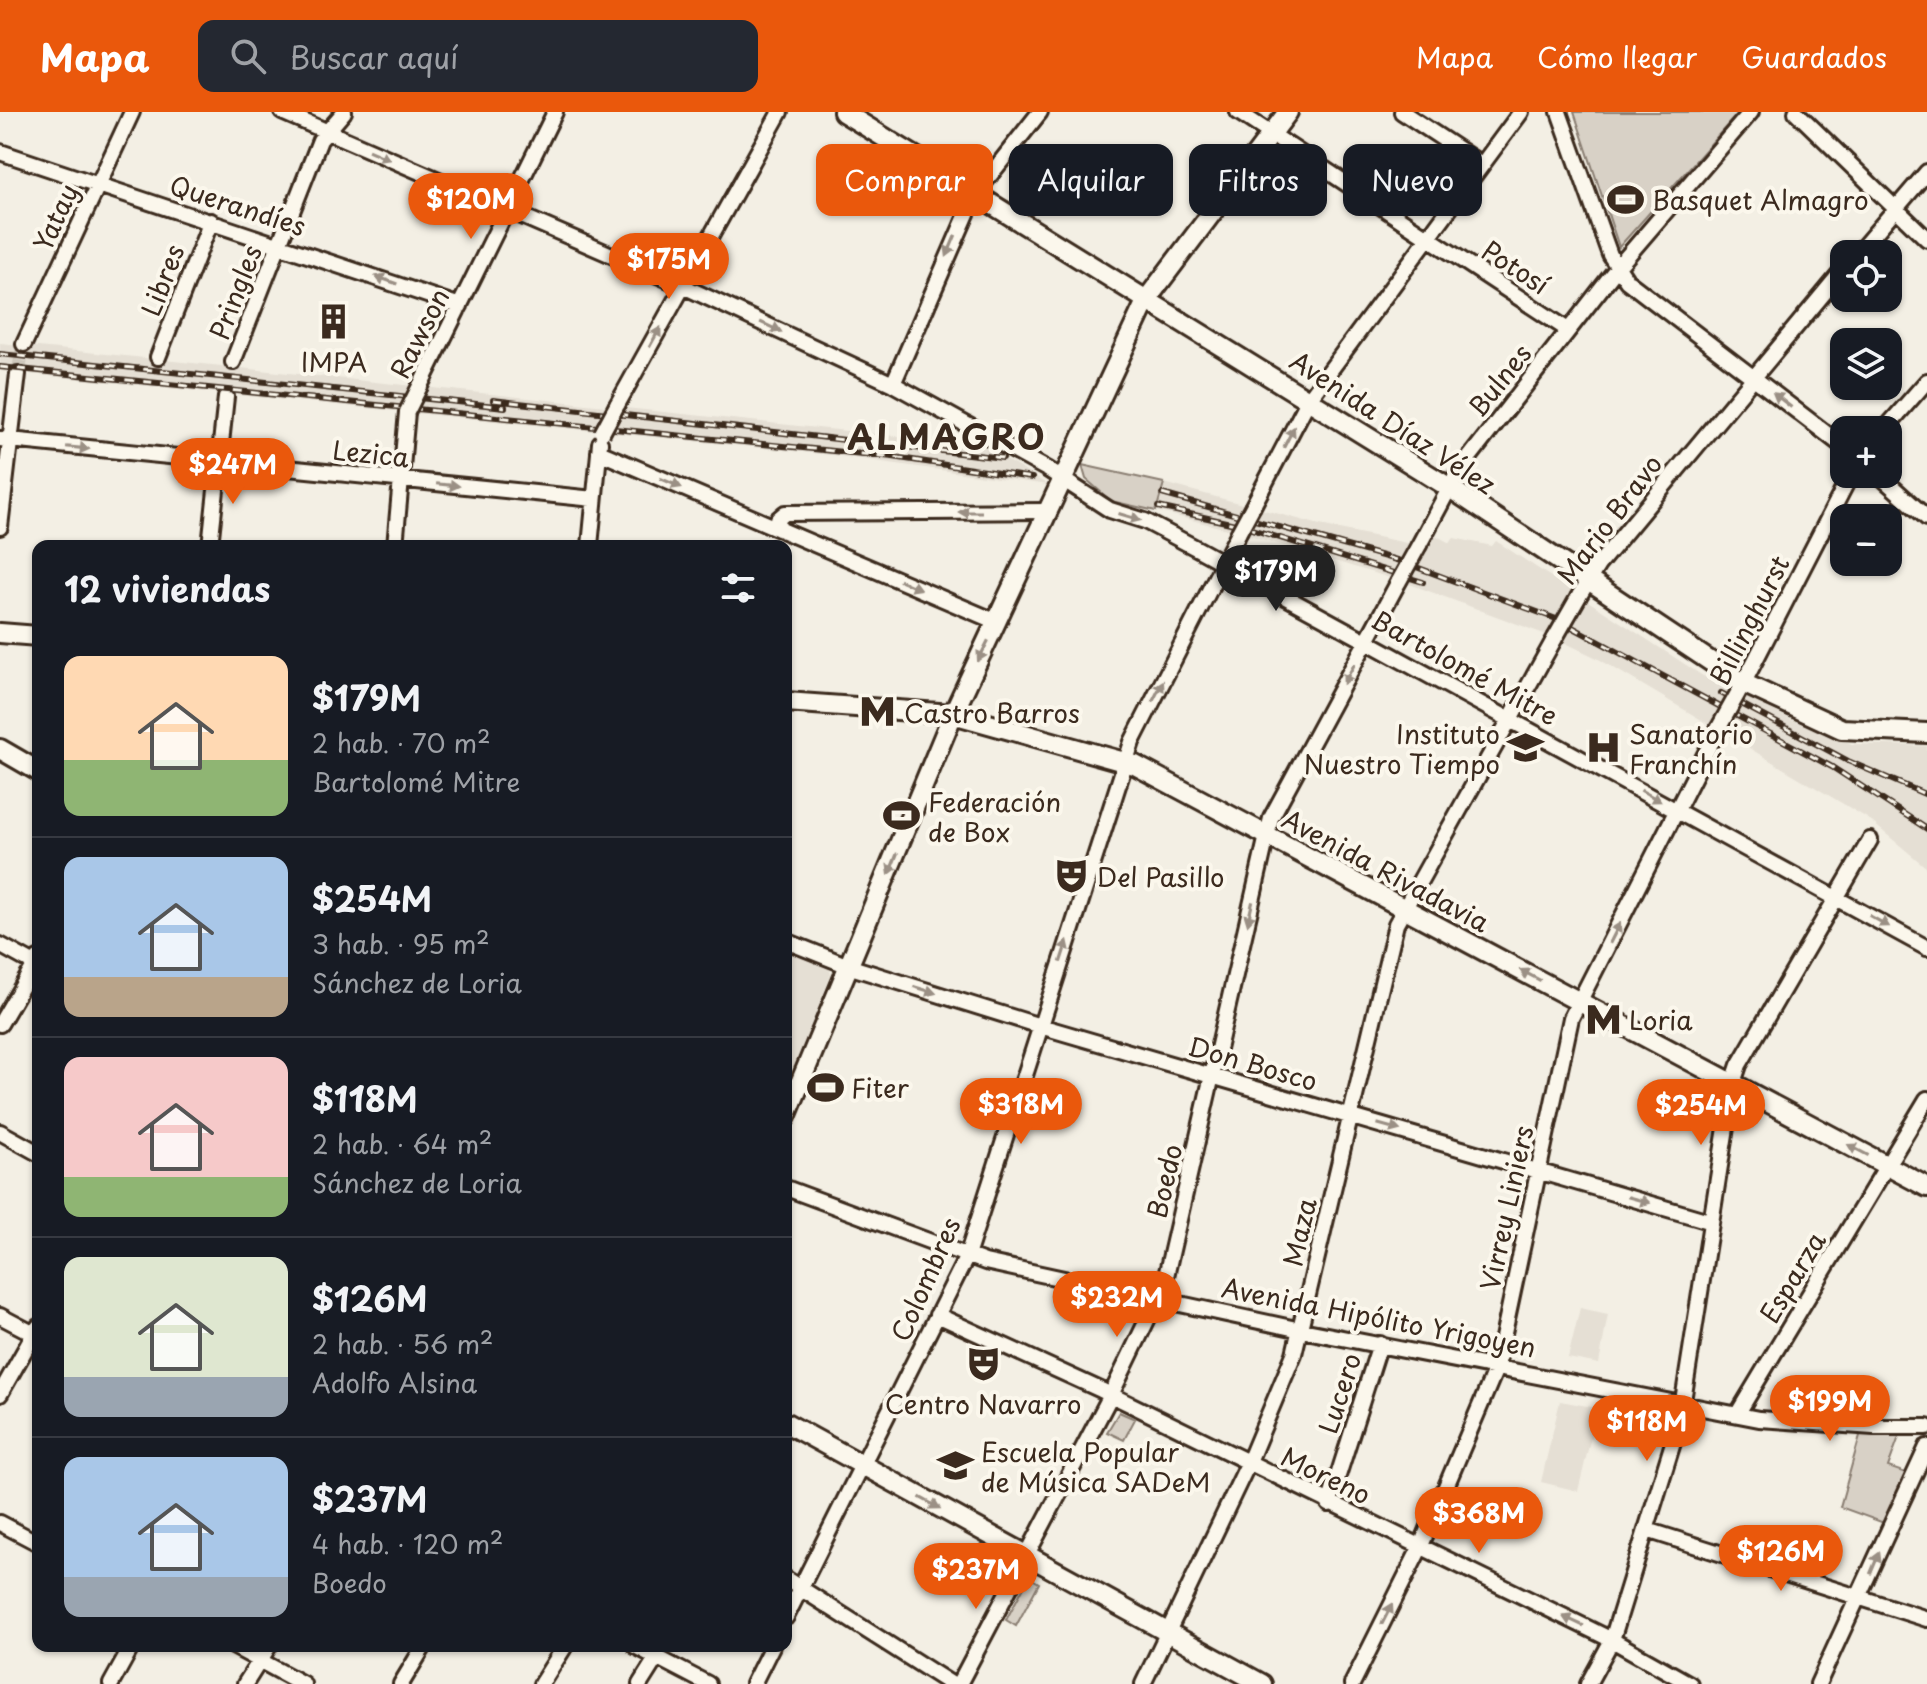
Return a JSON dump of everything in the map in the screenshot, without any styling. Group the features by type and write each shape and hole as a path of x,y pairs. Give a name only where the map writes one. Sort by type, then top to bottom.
{"main road":[{"name":"Avenida Díaz Vélez","path":"843,112 896,144"},
{"path":"792,1103 851,967 953,714 1147,299 1288,112"},
{"name":"Avenida Díaz Vélez","path":"993,204 1450,488 1584,588 1741,688 1842,729 1927,732"},
{"path":"0,633 32,636"},
{"name":"Avenida Rivadavia","path":"792,702 953,714 1125,762 1927,1187"},
{"path":"0,749 32,768"},
{"path":"792,1426 1262,1684"}],"street":[{"name":"Yatay","path":"24,344 132,112"},
{"name":"Bartolomé Mitre","path":"282,112 683,286 893,384 1063,478 1110,510 1145,521 1927,948"},
{"name":"Pringles","path":"233,362 320,140 344,112"},
{"name":"Rawson","path":"396,540 407,412 555,112"},
{"path":"591,540 602,433 780,112"},
{"path":"993,171 1040,112"},
{"name":"Potosí","path":"1238,112 1568,330"},
{"path":"1402,112 1451,144"},
{"name":"Colombres","path":"1482,163 1521,112"},
{"path":"1559,112 1617,268 1627,281 1830,436"},
{"name":"Bulnes","path":"1268,837 1271,818 1450,488 1617,268 1751,112"},
{"path":"1796,112 1927,239"},
{"name":"Querandíes","path":"0,152 460,306"},
{"path":"1869,240 1927,172"},
{"path":"893,384 966,216"},
{"name":"Colombres","path":"792,1605 967,1256 1125,762 1223,563 1309,399 1443,216"},
{"name":"Libres","path":"158,357 211,221"},
{"name":"Mario Bravo","path":"1404,909 1584,588 1752,376 1830,285"},
{"path":"0,527 5,440 18,374"},
{"path":"1896,416 1927,381"},
{"path":"210,540 226,397"},
{"name":"Lezica","path":"5,440 594,499"},
{"path":"599,452 997,622"},
{"name":"Billinghurst","path":"1579,1002 1844,488"},
{"path":"1894,488 1927,518"},
{"path":"779,529 778,519 785,513 1048,511"},
{"name":"Boedo","path":"959,1684 1111,1395 1164,1285 1268,837"},
{"path":"1588,1684 1612,1640 1683,1403 1709,1221 1733,1083 1739,1065 1834,897 1870,840"},
{"name":"Maza","path":"1143,1684 1248,1464 1301,1330 1349,1116 1396,924 1404,909"},
{"name":"Don Bosco","path":"792,943 851,967 1040,1026 1709,1221"},
{"path":"0,945 32,961"},
{"path":"0,1024 32,971"},
{"name":"Virrey Liniers","path":"1352,1684 1420,1548 1497,1366 1571,1018 1579,1002"},
{"name":"Esparza","path":"1738,1413 1927,1099"},
{"path":"0,1132 32,1150"},
{"name":"Avenida Hipólito Yrigoyen","path":"792,1190 967,1256 1157,1300 1759,1419 1927,1427"},
{"name":"Moreno","path":"937,1315 1111,1395 1612,1640 1690,1684"},
{"path":"0,1316 32,1330"},
{"path":"0,1394 32,1340"},
{"name":"Lucero","path":"1329,1504 1380,1344"},
{"path":"1818,1684 1927,1447"},
{"path":"0,1523 32,1540"},
{"path":"1647,1530 1927,1619"},
{"path":"792,1583 951,1684"},
{"path":"111,1684 129,1652"},
{"path":"245,1652 303,1684"},
{"path":"245,1684 265,1652"},
{"path":"401,1684 420,1652"},
{"path":"541,1684 561,1652"},
{"path":"647,1652 708,1684"},
{"path":"753,1684 769,1652"},
{"path":"640,1684 657,1657"}],"shaded area":[{"path":"1574,112 1739,112 1619,247"},
{"path":"0,343 981,445 1048,485 832,455 0,371"},
{"path":"1082,465 1164,483 1156,511 1111,501 1086,479"},
{"path":"1164,483 1320,525 1411,544 1428,546 1435,535 1450,543 1454,538 1492,546 1496,541 1703,676 1794,721 1852,744 1927,746 1927,868 1867,818 1597,658 1555,638 1407,583 1239,532 1156,511"},
{"path":"792,953 830,968 831,975 792,1071"},
{"path":"1580,1308 1608,1314 1599,1364 1568,1358"},
{"path":"1560,1401 1598,1408 1578,1491 1541,1482"},
{"path":"1119,1412 1135,1419 1124,1440 1107,1432"},
{"path":"1861,1432 1900,1434 1888,1467 1906,1473 1884,1523 1840,1507"},
{"path":"1029,1577 1039,1583 1016,1626 1006,1620"}],"tunnel":[{"path":"18,374 24,344"}],"railway":[{"path":"0,354 505,407"},
{"path":"0,367 893,457 1032,478"},
{"path":"493,400 1003,458"},
{"path":"1162,494 1400,561 1559,620 1832,767 1927,829"},
{"path":"1158,507 1235,524 1423,582"},
{"path":"1721,693 1848,761 1927,795"}],"place":[{"name":"Basquet Almagro","path":"1626,199"},
{"name":"IMPA","path":"334,322"},
{"name":"Castro Barros","path":"878,712"},
{"name":"Instituto Nuestro Tiempo","path":"1526,748"},
{"name":"Sanatorio Franchín","path":"1603,748"},
{"name":"Federación de Box","path":"902,816"},
{"name":"Del Pasillo","path":"1071,876"},
{"name":"Loria","path":"1603,1019"},
{"name":"Fiter","path":"825,1087"},
{"name":"Centro Navarro","path":"983,1364"},
{"name":"Escuela Popular de Música SADeM","path":"955,1466"}],"district":[{"name":"ALMAGRO","path":"947,436"}]}
